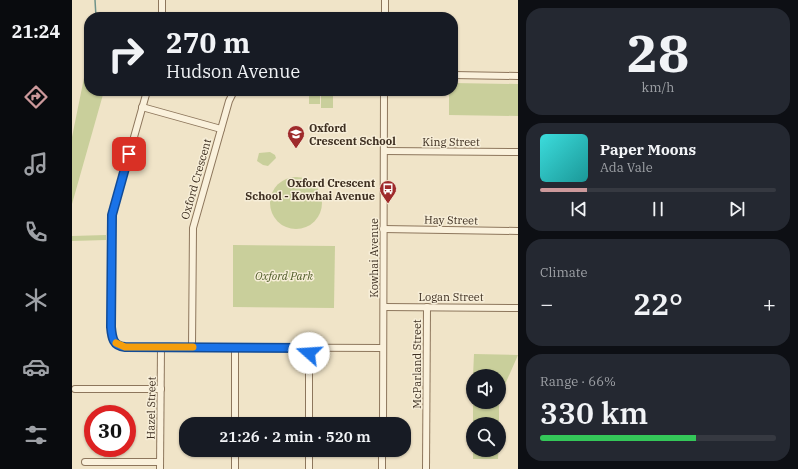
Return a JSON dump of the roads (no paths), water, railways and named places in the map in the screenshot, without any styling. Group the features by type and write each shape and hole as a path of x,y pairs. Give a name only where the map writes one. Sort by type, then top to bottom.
{"street":[{"path":"162,0 162,12"},
{"path":"385,0 385,12"},
{"path":"458,75 518,76"},
{"path":"145,96 112,215 111,327 112,337 115,342 125,347 383,348"},
{"name":"Oxford Crescent","path":"192,347 193,228 232,96"},
{"name":"Kowhai Avenue","path":"383,417 384,96"},
{"path":"142,107 221,129"},
{"name":"King Street","path":"384,151 518,152"},
{"name":"Hay Street","path":"384,229 518,231"},
{"name":"Logan Street","path":"384,307 518,308"},
{"name":"McParland Street","path":"426,469 427,307"},
{"name":"Hazel Street","path":"160,466 161,347"},
{"path":"235,347 235,417"},
{"path":"309,348 309,417"},
{"path":"75,388 161,389"},
{"path":"235,457 235,469"},
{"path":"308,469 309,457"},
{"path":"382,457 382,469"},
{"path":"85,462 160,466"}],"waterway":[{"path":"95,0 96,12"}],"place":[{"name":"Oxford Crescent School","path":"296,149"},
{"name":"Oxford Crescent School - Kowhai Avenue","path":"388,204"}],"park label":[{"name":"Oxford Park","path":"284,276"}]}
